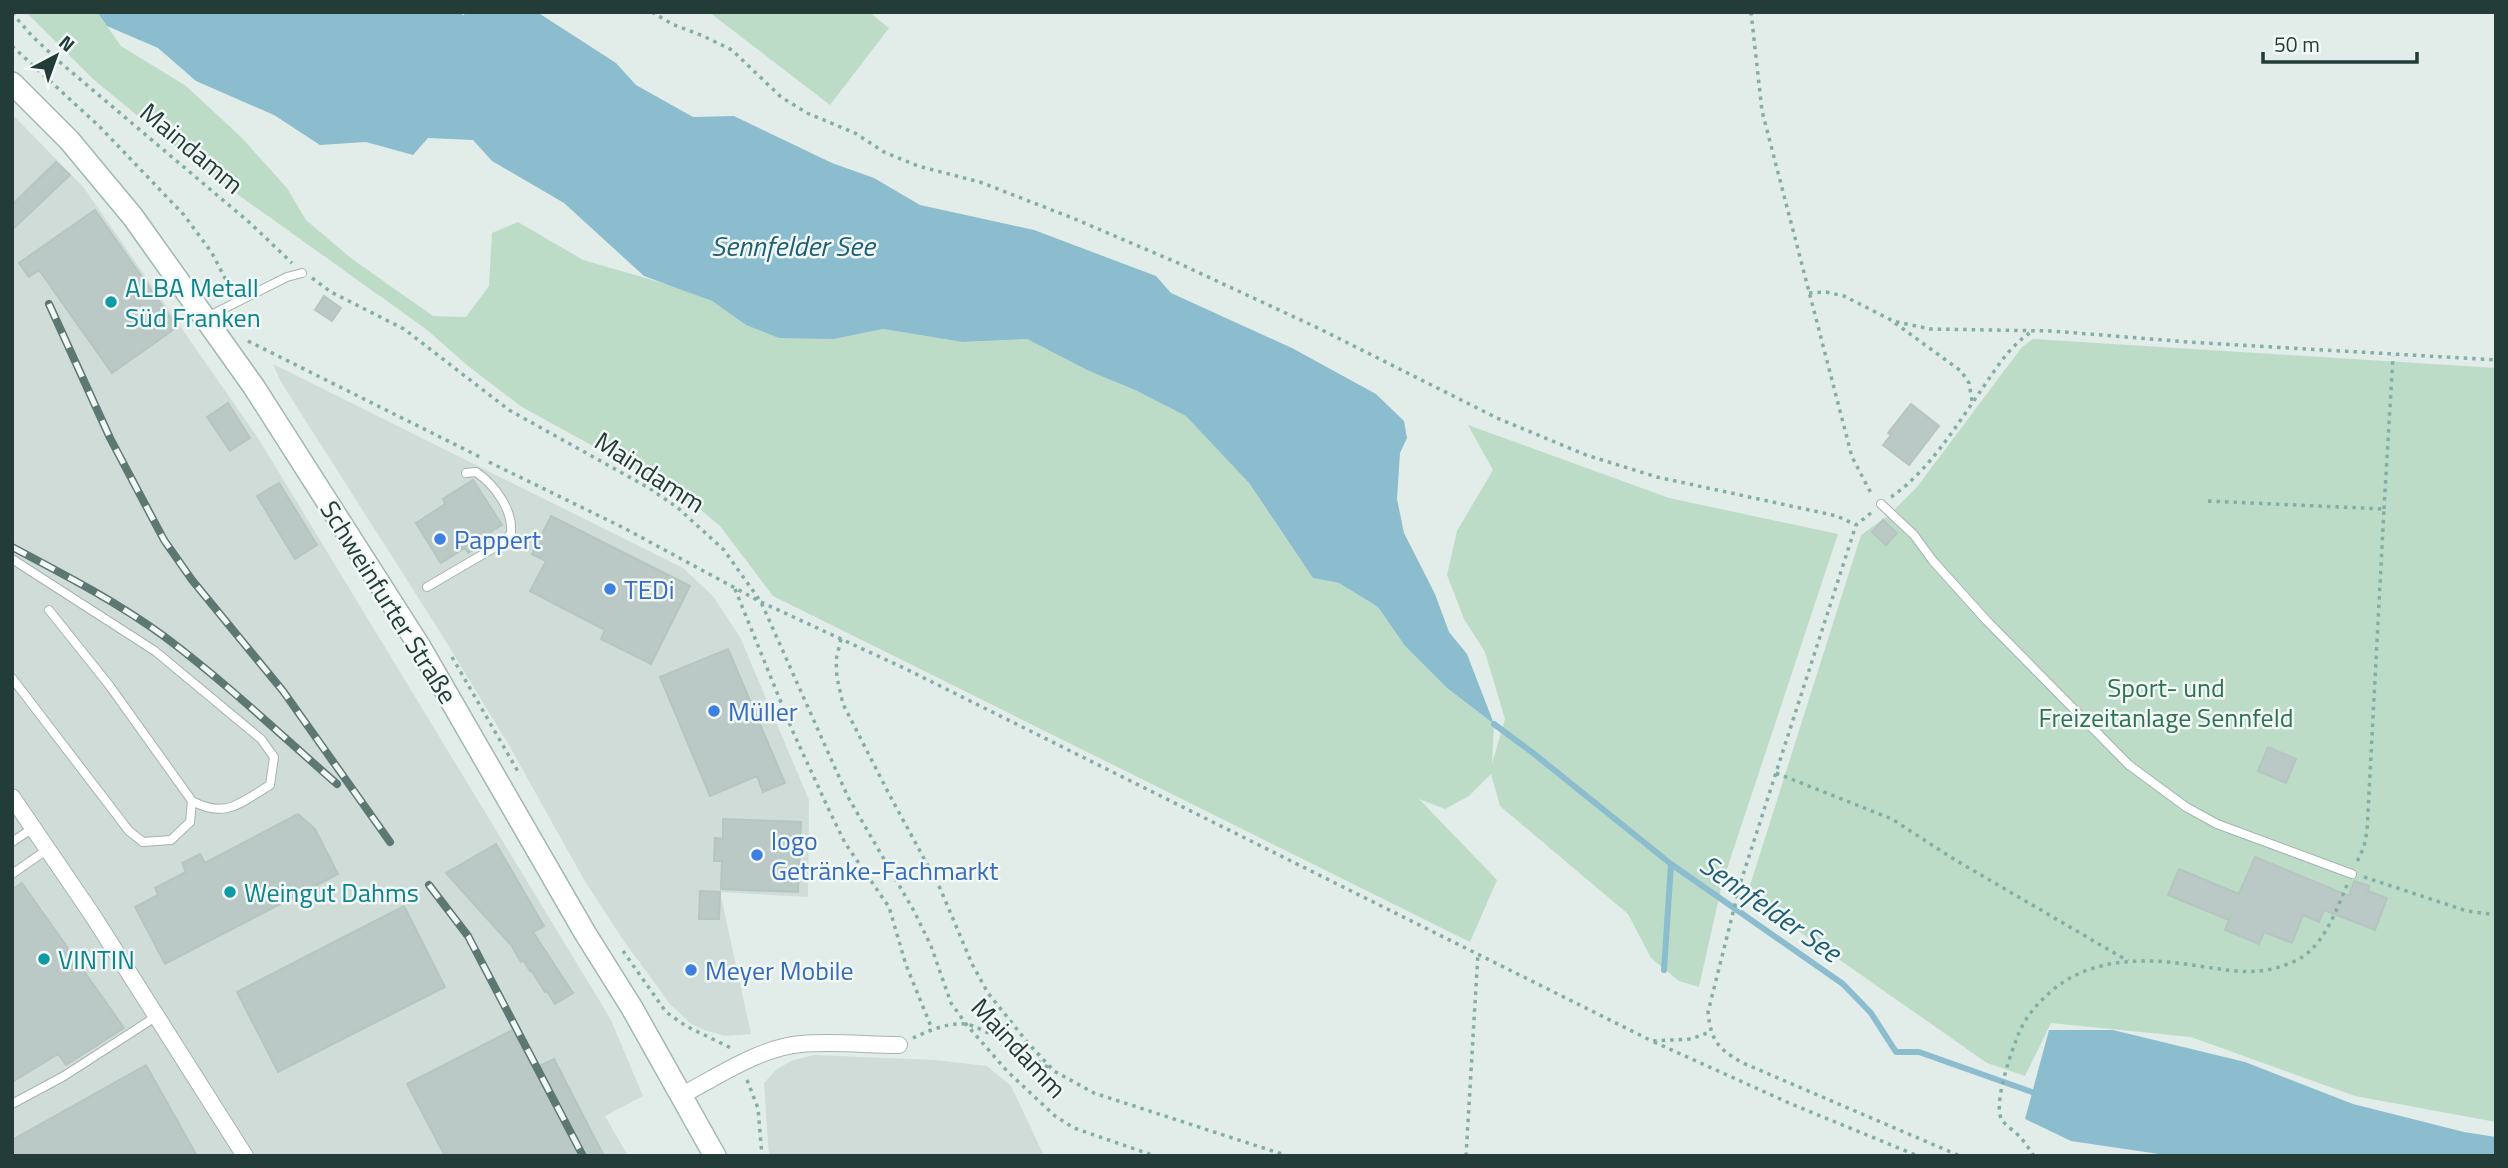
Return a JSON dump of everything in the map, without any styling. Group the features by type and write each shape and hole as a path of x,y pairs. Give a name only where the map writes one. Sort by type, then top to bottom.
{"main road":[{"name":"Schweinfurter Straße","path":"12,82 69,140 133,217 260,397 420,647 585,933 632,1008 715,1156"}],"street":[{"path":"12,797 158,1016 245,1156"},
{"path":"682,1095 780,1048 800,1044 898,1045"}],"lane":[{"path":"206,318 232,303 302,272"},
{"path":"427,587 504,542 511,533 509,513 489,480 476,472 466,473"},
{"path":"1881,504 1914,535 1933,561 1987,621 2129,765 2186,807 2217,824 2352,874"},
{"path":"12,559 155,650 261,739 274,757 270,785 234,806 210,810 191,801 109,685 49,610"},
{"path":"12,678 129,831 143,842 171,840 190,822 191,801"},
{"path":"12,842 33,828"},
{"path":"12,874 48,849"},
{"path":"12,1104 64,1076 158,1016"}],"path":[{"path":"652,12 672,24 732,50 781,97 807,113 855,133 884,152 918,166 980,182 1178,263 1497,418 1586,455 1657,477 1837,516 1856,525"},
{"path":"1751,12 1762,111 1852,457 1868,491 1881,504"},
{"name":"Maindamm","path":"12,13 62,64 250,223 302,272 331,292 404,329 509,410 649,488 678,508 724,550 761,602 842,784 931,946 951,1003 1007,1071 1055,1116 1074,1128 1156,1156"},
{"path":"12,46 100,127 184,215 212,253 230,286 232,303"},
{"path":"1809,293 1826,292 1844,296 1893,321 1961,371 1969,383 1972,403"},
{"path":"1893,321 1930,329 2052,331 2393,356 2496,360"},
{"path":"1961,1156 1727,1054 1710,1032 1708,1012 1741,881 1856,525 1903,489 1919,472 2015,343 2031,332"},
{"path":"255,351 247,340 624,528 761,602 906,668 1652,1041 1789,1103 1918,1156"},
{"path":"2034,1156 2021,1137 2003,1122 1998,1113 1999,1106 2009,1060 2020,1028 2036,1004 2066,980 2104,964 2128,961 2157,961 2240,973 2276,968 2295,961 2312,950 2329,927 2364,847 2367,831 2393,356"},
{"path":"2208,501 2384,509"},
{"path":"734,587 793,732 829,810 845,843 888,907 906,965 932,1029"},
{"path":"841,639 835,660 836,678 843,704 860,739 935,878 972,964 988,993 1007,1019 1054,1070"},
{"path":"447,648 520,775"},
{"path":"1776,773 1892,819 1952,858 2128,961"},
{"path":"2352,874 2467,911 2496,915"},
{"path":"619,945 666,1012 686,1026 732,1048 758,1108 762,1156"},
{"path":"1466,1156 1478,953"},
{"path":"898,1045 932,1029 966,1024 1094,1093 1288,1156"},
{"path":"1652,1041 1691,1039 1710,1032"}],"shaded area":[{"path":"12,114 84,188 258,438 610,1018 643,1096 605,1116 628,1156 12,1156"},
{"path":"273,364 683,568 713,596 740,637 809,800 808,897 720,892 751,1034 725,1036 690,1023 670,1004 621,937 583,878 510,747 442,635 281,382"},
{"path":"814,1055 935,1060 987,1066 1011,1086 1044,1156 769,1156 764,1083 776,1070 791,1061"}],"green space":[{"path":"26,12 97,12 121,46 186,86 241,137 287,188 306,220 352,259 433,316 466,317 489,286 492,233 518,222 583,260 680,288 712,301 746,325 834,339 883,329 962,342 1027,339 1187,416 1249,483 1313,578 1339,583 1378,607 1405,646 1447,688 1494,724 1492,764 1505,719 1485,652 1464,619 1447,575 1457,531 1493,470 1468,425 1669,498 1838,534 1722,884 1699,987 1679,981 1651,958 1628,914 1500,806 1491,774 1469,796 1445,809 1419,799 1497,880 1470,942 773,596 720,526 701,510 662,484 522,407 468,366 426,329 205,171 93,79"},
{"path":"709,12 869,12 889,28 830,105"},
{"name":"Sport- und Freizeitanlage Sennfeld","path":"2033,339 2496,368 2496,1122 2355,1096 2191,1037 2051,1023 2025,1076 1987,1063 1747,895 1861,535 1890,514 1917,487 2022,347"}],"water":[{"name":"Sennfelder See","path":"97,12 459,12 463,15 469,12 537,12 616,63 636,85 693,117 734,116 832,163 874,178 920,205 1034,230 1156,276 1171,293 1292,348 1376,394 1404,421 1407,438 1400,453 1397,499 1404,533 1435,594 1449,632 1467,654 1494,724 1447,688 1405,646 1378,607 1339,583 1313,578 1249,483 1186,416 1135,390 1089,371 1027,339 962,342 883,329 834,339 779,338 746,325 712,301 644,276 564,203 492,161 473,140 428,138 413,155 366,142 320,145 274,115 196,81 158,48 107,26"},
{"path":"2049,1030 2113,1030 2245,1062 2353,1104 2464,1132 2496,1137 2496,1156 2172,1156 2071,1141 2025,1119"}],"building":[{"path":"56,162 70,175 12,230 12,205"},
{"name":"ALBA Metall Süd Franken","path":"95,210 177,327 112,373 39,270 29,277 19,263"},
{"path":"324,296 341,308 332,321 315,310"},
{"path":"228,403 250,438 230,451 207,417"},
{"path":"1911,404 1939,426 1909,465 1883,445 1891,435 1888,433"},
{"path":"473,480 502,525 490,532 494,538 468,553 465,548 441,563 416,523 445,504 443,499"},
{"path":"279,483 317,545 295,559 257,496"},
{"name":"TEDi","path":"551,516 690,586 651,664 601,639 605,630 530,591 546,561 532,554"},
{"path":"1883,520 1897,533 1886,545 1872,532"},
{"name":"Müller","path":"728,649 785,783 763,792 757,776 710,796 660,677"},
{"path":"2268,747 2296,759 2286,783 2258,771"},
{"name":"Weingut Dahms","path":"298,814 315,829 338,874 165,964 135,907 158,895 155,888 186,872 182,863 200,854 205,863"},
{"name":"logo Getränke-Fachmarkt","path":"723,819 801,822 798,892 721,889 722,861 714,861 715,838 723,839"},
{"path":"496,844 544,926 533,932 573,993 555,1004 523,960 521,962 511,945 446,873"},
{"path":"2255,857 2349,896 2354,881 2369,886 2368,891 2387,898 2375,930 2324,910 2319,922 2303,915 2292,943 2264,932 2259,944 2225,930 2229,920 2168,895 2179,869 2239,894"},
{"name":"VINTIN","path":"22,883 124,1028 66,1065 58,1054 12,1082 12,890"},
{"path":"700,891 720,892 719,919 699,919"},
{"path":"404,906 445,987 278,1072 237,992"},
{"path":"514,1029 535,1068 554,1059 604,1156 445,1156 407,1084"},
{"path":"146,1065 197,1156 12,1156 12,1140"}],"waterway":[{"name":"Sennfelder See","path":"1494,724 1671,864 1843,984 1871,1013 1896,1052 1919,1052 2032,1092"},
{"path":"1664,970 1671,864"}],"railway":[{"path":"49,304 110,438 164,540 192,580 283,691 390,842"},
{"path":"12,547 109,601 165,637 231,690 337,784"},
{"path":"429,885 468,936 583,1156"}],"place":[{"name":"ALBA Metall Süd Franken","path":"111,302"},
{"name":"Pappert","path":"440,539"},
{"name":"TEDi","path":"610,589"},
{"name":"Müller","path":"714,711"},
{"name":"logo Getränke-Fachmarkt","path":"757,855"},
{"name":"Weingut Dahms","path":"230,892"},
{"name":"VINTIN","path":"44,959"},
{"name":"Meyer Mobile","path":"691,970"}]}
